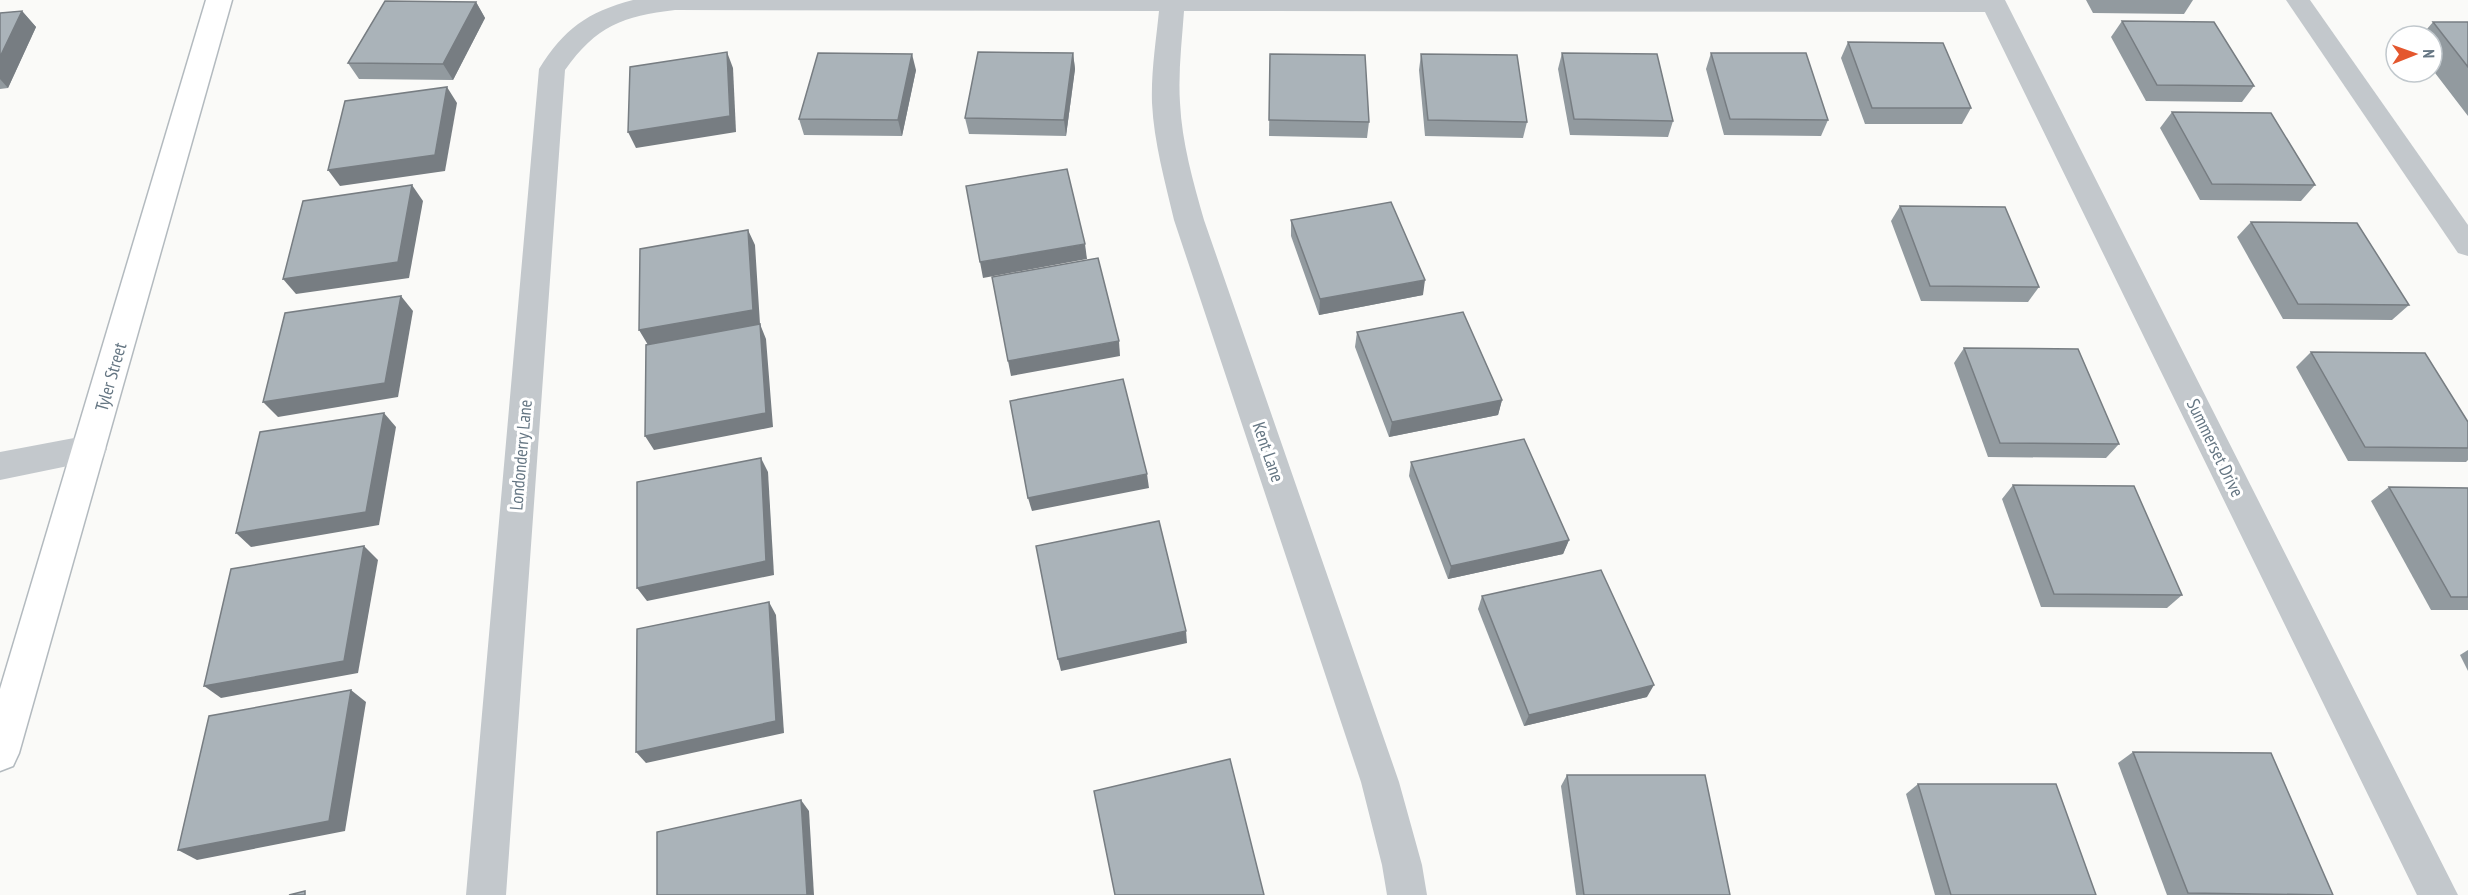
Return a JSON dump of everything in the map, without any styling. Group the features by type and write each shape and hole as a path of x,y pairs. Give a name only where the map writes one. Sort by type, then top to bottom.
{"street":[{"name":"Tyler Street","path":"0,753 219,0"},
{"name":"Londonderry Lane","path":"486,895 552,69 566,48 586,28 606,16 637,6 675,2 1172,4 1993,2"},
{"name":"Summerset Drive","path":"1993,2 2438,895"},
{"name":"Kent Lane","path":"1172,4 1167,113 1174,164 1197,242 1380,782 1402,865 1407,895"},
{"path":"0,466 90,449"}],"lane":[{"path":"2298,0 2468,246"}],"building":[{"path":"385,1 476,2 443,64 348,63"},
{"path":"22,11 0,57 0,13"},
{"path":"2122,21 2214,22 2254,86 2157,85"},
{"path":"2433,22 2468,22 2468,67 2444,36 2444,24"},
{"path":"1848,42 1943,43 1971,108 1872,108"},
{"path":"727,52 730,116 628,132 630,67"},
{"path":"978,52 1073,53 1064,120 965,118"},
{"path":"818,53 912,54 898,120 799,119"},
{"path":"1562,53 1657,54 1673,121 1574,119"},
{"path":"1711,53 1806,53 1828,120 1730,119"},
{"path":"1270,54 1365,55 1369,122 1269,120"},
{"path":"1421,54 1517,55 1527,122 1428,120"},
{"path":"447,87 435,155 328,170 345,101"},
{"path":"2172,112 2271,113 2315,185 2212,184"},
{"path":"1067,169 1085,244 980,262 966,186"},
{"path":"412,185 398,262 283,279 303,201"},
{"path":"1391,202 1425,280 1320,299 1291,220"},
{"path":"1900,206 2005,207 2039,287 1930,286"},
{"path":"2251,222 2357,223 2409,305 2298,304"},
{"path":"748,230 753,310 639,330 640,249"},
{"path":"1098,258 1119,341 1008,361 992,277"},
{"path":"401,296 385,383 263,402 285,313"},
{"path":"1463,312 1502,400 1392,422 1357,332"},
{"path":"760,324 766,413 645,436 646,345"},
{"path":"1964,348 2078,349 2119,444 2000,443"},
{"path":"2311,352 2425,353 2468,422 2468,448 2365,447"},
{"path":"1123,379 1147,474 1028,498 1010,401"},
{"path":"384,413 366,512 236,533 260,432"},
{"path":"1524,439 1569,540 1451,566 1411,462"},
{"path":"761,458 766,561 637,588 637,482"},
{"path":"2013,485 2134,486 2182,595 2054,594"},
{"path":"2389,487 2468,488 2468,597 2451,597"},
{"path":"1159,521 1186,631 1058,659 1036,546"},
{"path":"364,546 344,661 204,686 231,569"},
{"path":"1601,570 1654,685 1529,715 1482,596"},
{"path":"769,602 776,721 636,752 637,629"},
{"path":"351,690 329,821 178,850 209,716"},
{"path":"2133,752 2271,753 2333,895 2188,893"},
{"path":"1230,759 1264,895 1115,895 1094,791"},
{"path":"1567,775 1705,775 1730,895 1584,895"},
{"path":"1918,784 2056,784 2096,895 1951,895"},
{"path":"801,800 807,895 657,895 657,832"},
{"path":"305,891 305,895 289,895"}]}
